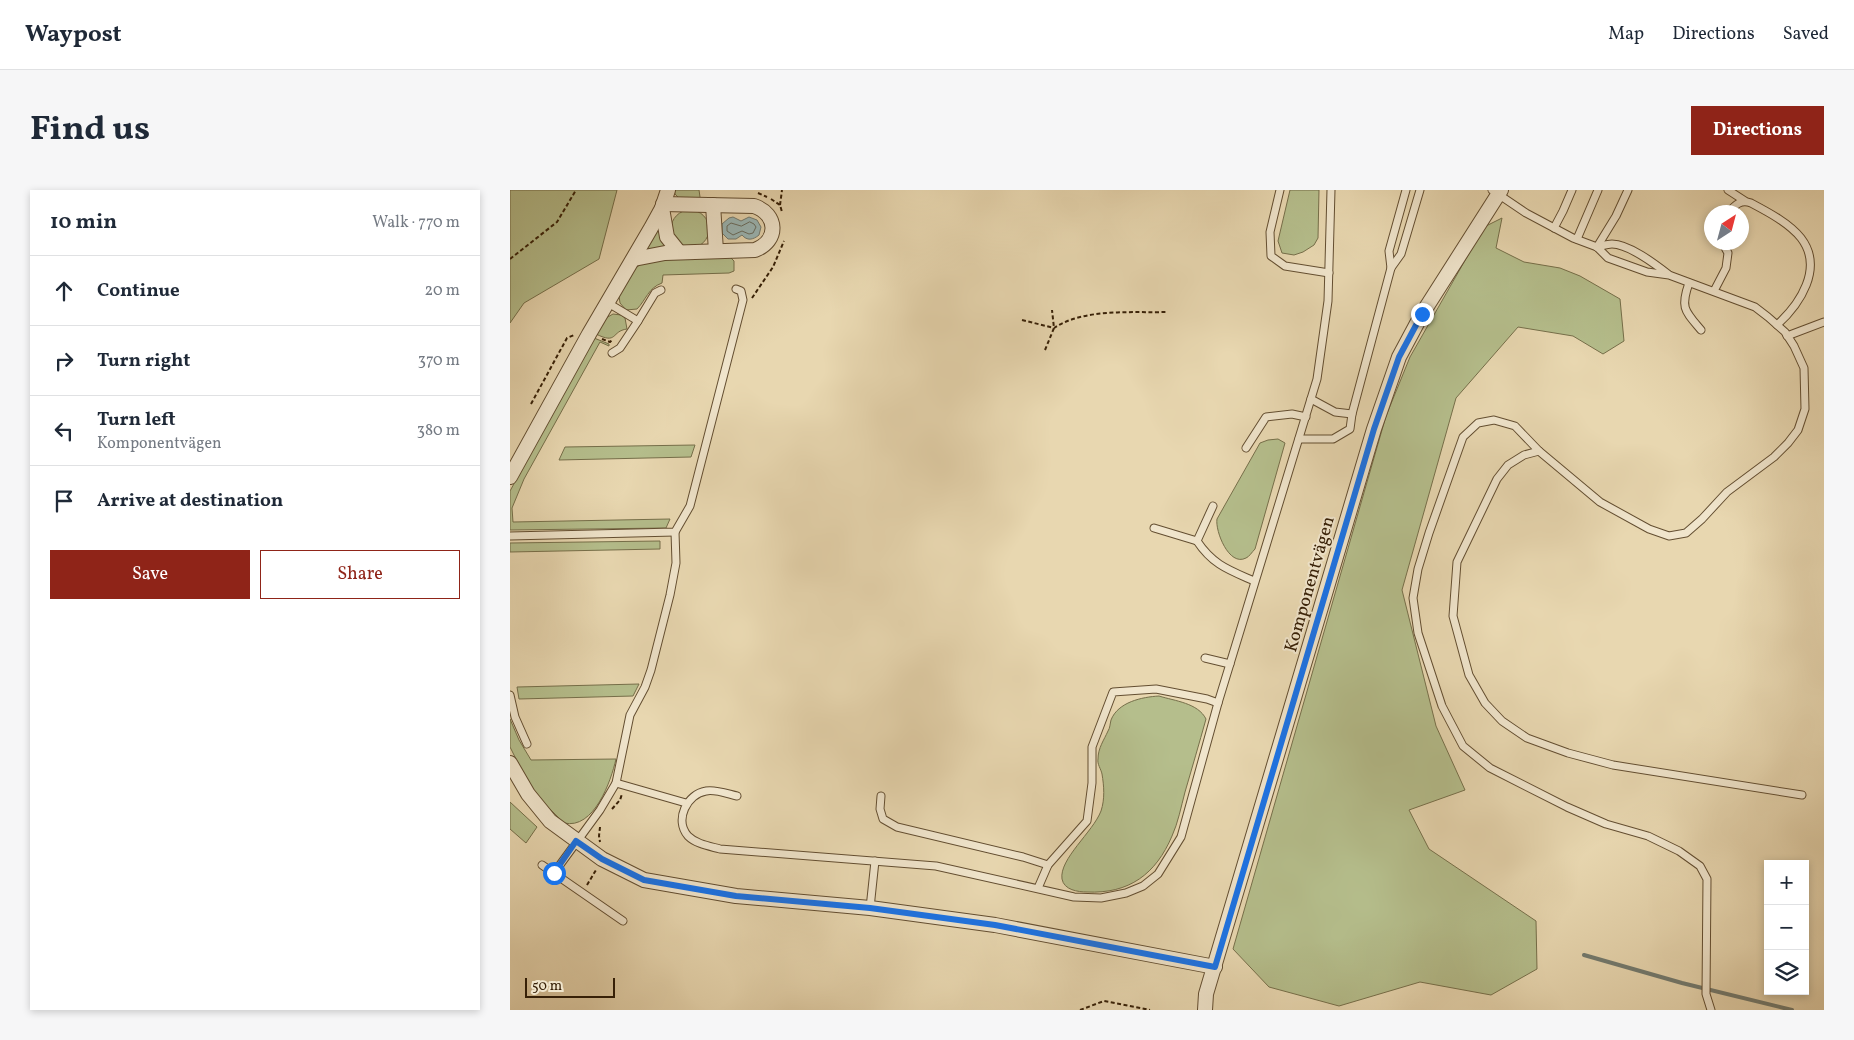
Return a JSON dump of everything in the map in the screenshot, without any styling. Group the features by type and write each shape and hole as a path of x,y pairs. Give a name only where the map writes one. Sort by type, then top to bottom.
{"street":[{"path":"510,477 589,334 634,259 663,206 668,190"},
{"name":"Komponentvägen","path":"1205,1010 1206,994 1374,429 1399,357 1422,314 1497,191"},
{"path":"713,205 716,251"},
{"path":"634,259 649,255 679,252 755,250 762,247 769,240 773,232 772,222 762,209 754,206 663,206"},
{"path":"663,206 668,237 679,252"},
{"path":"510,763 528,794 550,821 602,859 644,880 736,896 870,908 995,925 1215,967"}],"lane":[{"path":"1280,190 1270,232 1271,256 1286,266 1329,273"},
{"path":"736,796 707,790 693,795 686,804 682,821 687,835 698,843 720,849 936,866 1074,897 1101,898 1126,893 1143,886 1158,874 1181,837 1218,703 1311,399 1326,318 1331,190"},
{"path":"1391,268 1389,251 1406,190"},
{"path":"1299,438 1333,440 1350,429 1352,414 1391,268 1401,254 1420,190"},
{"path":"1554,228 1572,190"},
{"path":"1577,240 1598,190"},
{"path":"1597,247 1616,216 1628,190"},
{"path":"1728,190 1789,227 1801,238 1807,249 1812,265 1807,286 1788,315 1777,325"},
{"path":"1497,191 1526,213 1577,240 1597,247 1608,258 1647,272 1669,275 1755,307 1787,336 1804,368 1805,409 1798,430 1788,443 1774,457 1727,492 1686,533 1670,536 1649,529 1624,517 1590,494 1539,452 1515,426 1494,420 1478,422 1463,437 1429,533 1418,569 1413,598 1418,633 1442,706 1463,746 1490,768 1606,824 1648,836 1679,851 1700,866 1707,879 1706,994 1711,1010"},
{"path":"1736,205 1745,201"},
{"path":"1597,247 1614,244 1631,250 1650,260 1669,275"},
{"path":"1714,291 1726,268 1728,254 1726,250"},
{"path":"1689,283 1683,297 1684,305 1687,313 1701,330"},
{"path":"554,873 600,810 616,783 630,715 645,687 651,670 670,596 676,563 675,532 690,506 743,300 741,291 736,288"},
{"path":"612,353 620,348 655,293 661,290"},
{"path":"608,303 638,321"},
{"path":"1787,336 1824,322"},
{"path":"1311,399 1335,412 1352,414"},
{"path":"1246,448 1266,417 1292,414 1306,417"},
{"path":"1539,452 1524,455 1508,464 1497,479 1457,562 1453,616 1470,675 1485,703 1502,721 1527,738 1568,753 1613,765 1802,795"},
{"path":"1196,541 1213,506"},
{"path":"1154,528 1196,541 1206,555 1226,569 1254,582"},
{"path":"510,536 675,532"},
{"path":"1205,658 1230,664"},
{"path":"1038,888 1048,865 1086,821 1092,783 1092,748 1113,692 1156,689 1218,703"},
{"path":"510,695 515,717 527,744"},
{"path":"616,783 624,787 686,804"},
{"path":"881,796 880,809 883,819 897,827 1023,857 1048,865"},
{"path":"870,908 875,861"},
{"path":"542,865 622,921"}],"path":[{"path":"510,259 557,222 576,190"},
{"path":"782,190 780,205 783,214"},
{"path":"752,193 762,193 780,205"},
{"path":"752,298 773,267 784,239"},
{"path":"1045,350 1054,328 1052,310"},
{"path":"1022,320 1054,328 1064,321 1102,313 1167,312"},
{"path":"531,404 568,338 580,332"},
{"path":"600,338 610,342 624,332 630,334"},
{"path":"609,813 620,800 624,787"},
{"path":"586,888 606,852 598,836 603,820"},
{"path":"1080,1010 1104,1001 1150,1010"}],"green space":[{"path":"510,190 617,190 599,259 524,303 510,323"},
{"path":"674,190 699,190 700,197 696,201 681,200"},
{"path":"1290,190 1319,190 1318,238 1314,245 1294,255 1282,253 1278,241"},
{"path":"690,210 697,211 703,216 708,222 708,236 703,242 697,247 690,248 683,247 677,242 672,236 671,229 672,222 677,216 683,211"},
{"path":"1502,218 1496,248 1524,262 1560,268 1580,276 1620,299 1624,341 1603,354 1573,336 1518,327 1456,398 1402,590 1436,726 1465,790 1409,810 1429,849 1536,921 1537,969 1491,995 1420,982 1339,1006 1269,987 1233,949 1386,416 1410,357 1484,227"},
{"path":"658,228 667,246 648,250 646,247"},
{"path":"730,257 734,261 734,271 729,273 663,275 662,283 650,291 637,309 626,310 620,303 619,296 634,269 647,260"},
{"path":"613,314 621,315 625,318 627,329 618,332 611,338 596,334 606,318"},
{"path":"594,338 609,344 609,346 600,342 524,479 512,508 513,522 670,519 666,528 510,530 510,491"},
{"path":"1278,439 1285,443 1255,549 1247,557 1240,559 1234,557 1224,546 1218,531 1217,519 1260,443"},
{"path":"695,445 691,457 559,460 565,447"},
{"path":"660,541 660,549 510,552 510,543"},
{"path":"639,684 633,696 519,699 517,687"},
{"path":"1159,696 1192,706 1198,709 1206,719 1172,836 1158,861 1139,879 1128,885 1102,892 1072,890 1063,883 1062,871 1071,854 1091,828 1101,811 1104,788 1098,755 1111,720 1119,709 1131,702"},
{"path":"510,719 519,740 531,760 616,759 605,791 592,812 584,819 575,823 564,823 544,803 527,781 510,747"},
{"path":"510,802 537,827 526,843 510,829"}],"water":[{"path":"733,217 741,221 749,217 757,220 761,227 759,235 750,239 742,235 736,239 728,239 722,233 722,224"}],"waterway":[{"path":"1584,955 1682,983 1792,1010"}],"route":[{"path":"554,873 576,841 619,869 644,880 736,896 870,908 995,925 1215,967 1374,429 1399,357 1422,314"}]}
